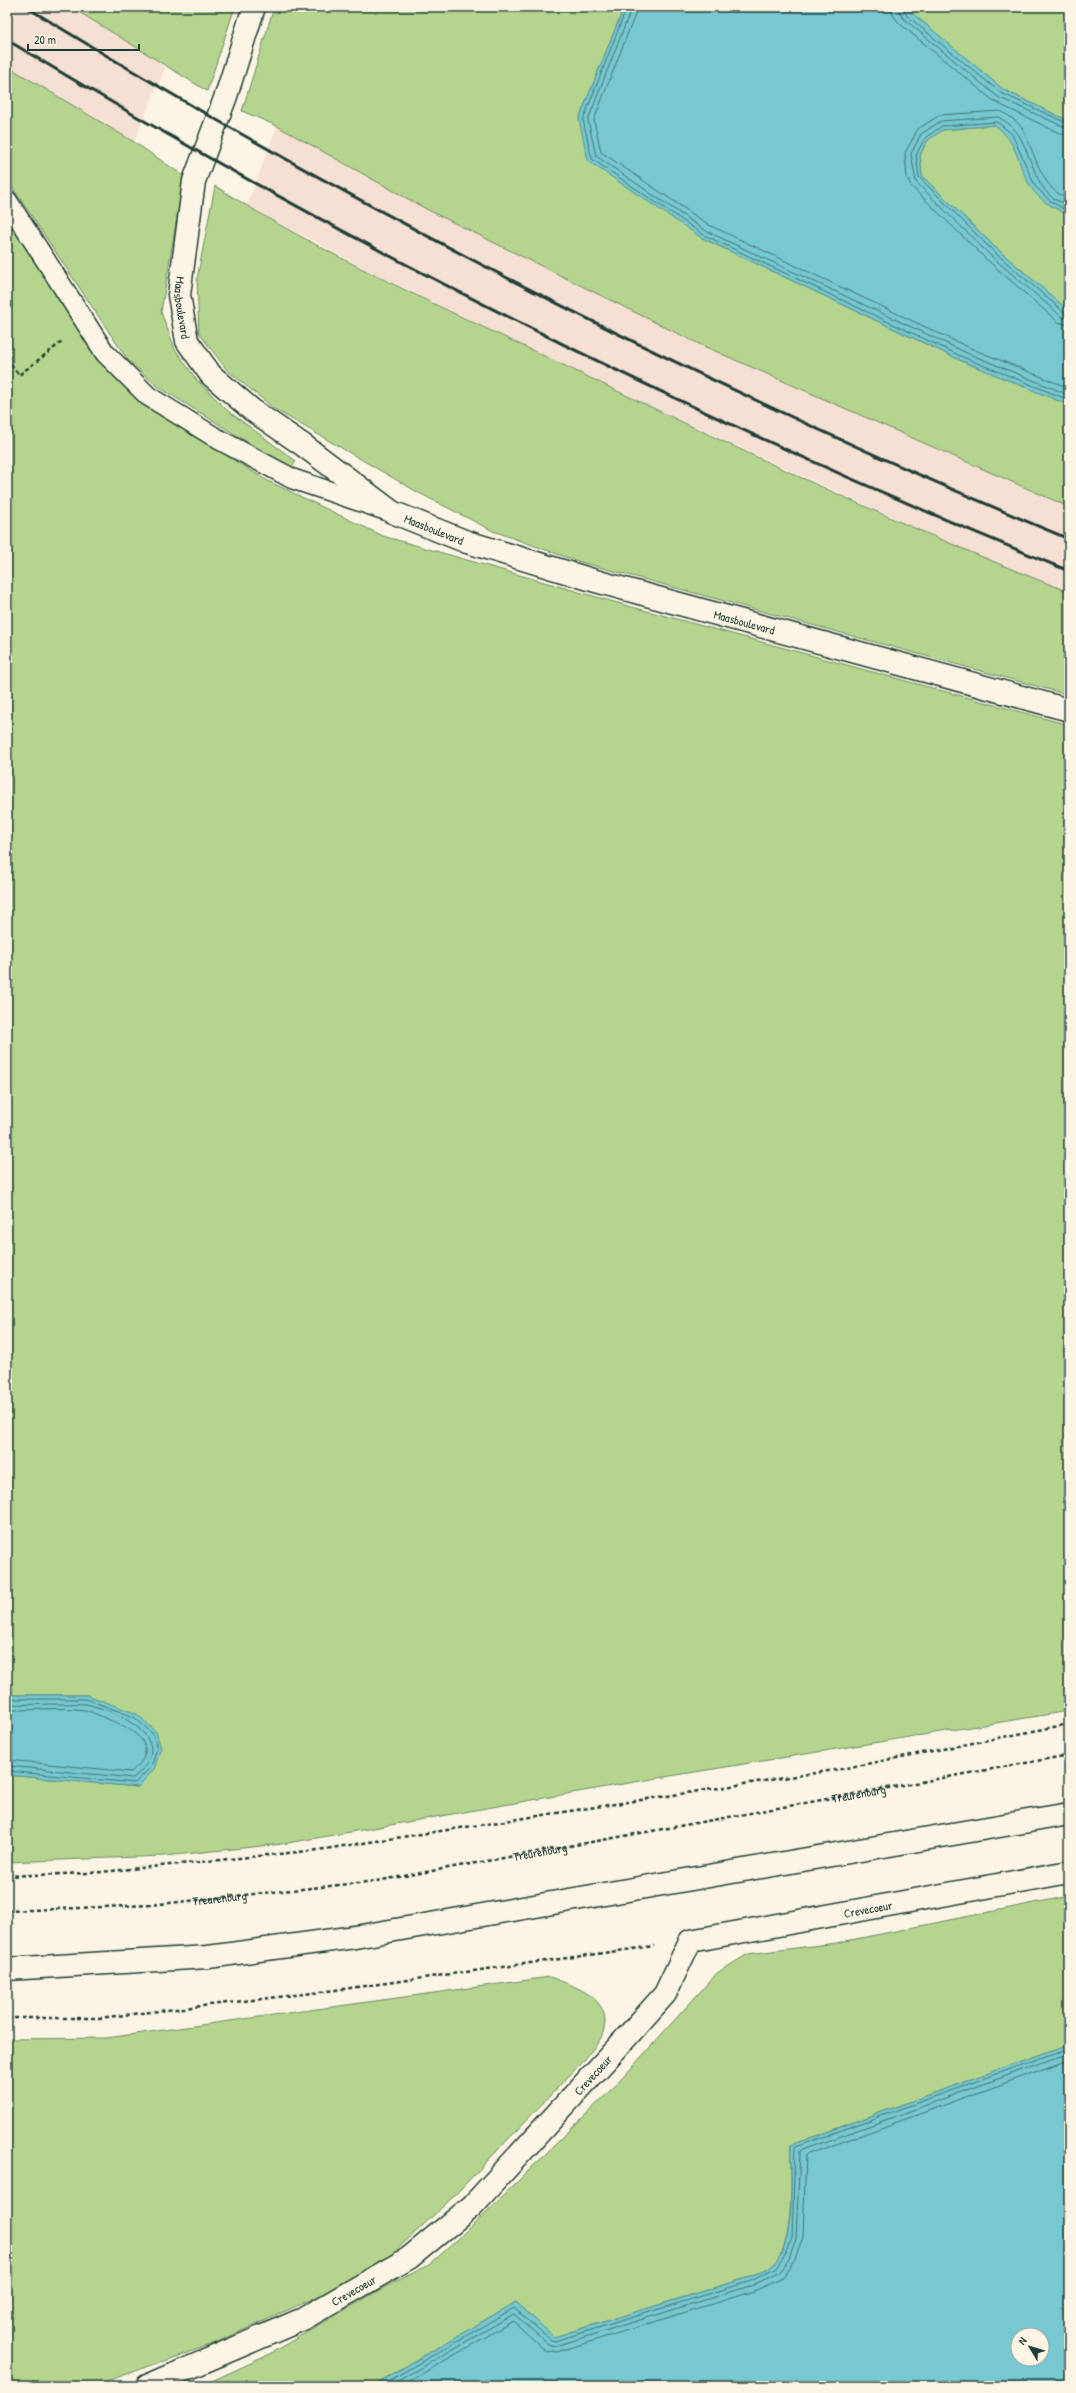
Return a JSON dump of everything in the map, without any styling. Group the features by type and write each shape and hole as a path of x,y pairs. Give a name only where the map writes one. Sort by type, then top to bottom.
{"street":[{"name":"Maasboulevard","path":"254,7 226,96 194,181 179,296 187,341 211,375 252,410 303,445 392,512 467,542 599,582 1069,710"},
{"path":"7,1969 208,1957 355,1937 1069,1814"},
{"name":"Crevecoeur","path":"147,2386 303,2320 414,2253 472,2206 665,1994 690,1941 1069,1872"}],"lane":[{"path":"7,200 104,353 148,396 218,439 293,479 392,512"}],"path":[{"path":"7,359 19,375 86,324"},
{"path":"7,1876 91,1873 318,1850 841,1769 1069,1724"},
{"name":"Treurenburg","path":"7,1911 150,1905 377,1881 1069,1755"},
{"path":"7,2018 99,2018 321,1992 690,1941"}],"shaded area":[{"path":"7,7 71,7 166,66 134,142 7,66"},
{"path":"277,126 428,210 699,344 1069,507 1069,592 979,557 654,408 383,278 247,206"}],"green space":[{"path":"71,7 235,7 207,91"},
{"path":"274,7 624,7 579,119 702,238 964,362 1069,405 1069,507 699,344 428,210 277,126 242,111"},
{"path":"905,7 1069,7 1069,121 1004,90"},
{"path":"7,66 134,142 184,176 161,312 175,349 196,379 228,411 296,461 291,469 157,386 127,359 7,179"},
{"path":"995,125 1009,136 1020,160 1064,213 1069,212 1069,311 996,248 922,176 920,155 927,141 942,130"},
{"path":"215,186 340,258 683,423 875,511 1069,592 1069,695 577,561 493,531 419,493 276,410 227,370 199,333 197,279"},
{"path":"7,220 89,342 126,388 165,417 266,480 383,536 621,604 1069,725 1069,1711 646,1780 282,1844 164,1856 7,1862 7,1775 138,1787 87,1695 7,1695"},
{"path":"1069,1896 1069,2044 791,2145 790,2209 785,2243 780,2256 772,2266 762,2272 554,2337 516,2302 372,2386 201,2386 264,2357 383,2288 429,2265 467,2231 616,2085 717,1973 748,1954 836,1943"},
{"path":"550,1977 581,1990 598,2003 603,2011 605,2021 600,2040 585,2059 451,2199 391,2255 354,2280 215,2343 93,2386 7,2386 7,2039 106,2038"}],"water":[{"path":"624,7 905,7 1004,90 1069,121 1069,212 1064,213 1055,208 1042,200 1035,193 1023,172 1010,140 995,125 942,130 927,141 920,155 922,176 996,248 1069,311 1069,405 964,362 702,238 588,161 579,119"},
{"path":"7,1695 87,1695 137,1714 156,1732 161,1748 154,1769 138,1787 7,1775"},
{"path":"1069,2044 1069,2386 372,2386 516,2302 554,2337 762,2272 772,2266 780,2256 789,2226 791,2145"}],"railway":[{"path":"26,7 279,155 407,225 537,293 669,359 801,421 934,481 1069,539"},
{"path":"7,40 135,116 264,188 395,259 528,326 661,392 796,454 932,514 1069,571"}]}
